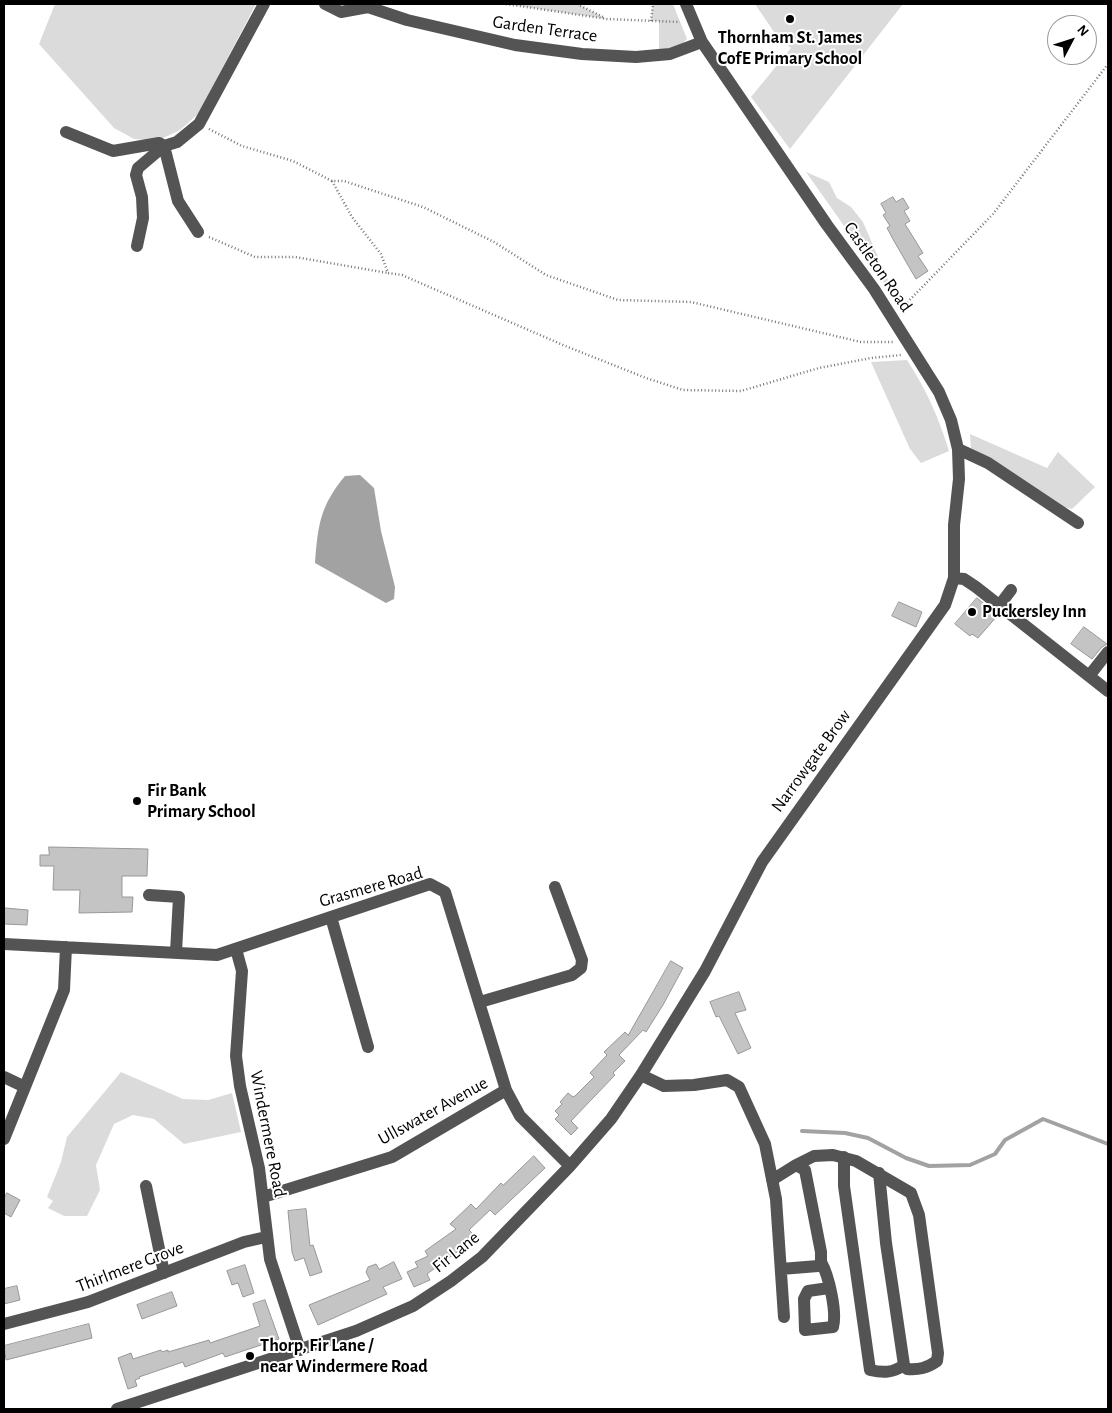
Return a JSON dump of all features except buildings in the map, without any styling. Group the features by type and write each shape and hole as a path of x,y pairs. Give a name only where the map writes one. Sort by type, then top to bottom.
{"street":[{"path":"137,246 144,218 142,197 136,174 138,168 164,146 177,142 199,124 264,4"},
{"name":"Garden Terrace","path":"325,4 341,12 368,8 407,20 515,45 582,54 636,57 670,54 702,42"},
{"name":"Castleton Road","path":"686,4 702,42 892,317 942,399 951,420 958,449 959,479 954,525 954,578"},
{"path":"66,132 113,151 159,143 164,146 178,201 198,232"},
{"path":"958,449 988,462 1078,523"},
{"path":"954,578 964,579 1108,691"},
{"name":"Narrowgate Brow","path":"705,971 762,862 945,606 954,578"},
{"path":"999,606 1011,590"},
{"path":"1089,676 1108,652"},
{"name":"Grasmere Road","path":"4,944 217,955 430,884 445,892 506,1090 520,1116 570,1166"},
{"path":"480,1002 572,975 581,968 582,960 556,887"},
{"path":"149,895 179,897 176,952"},
{"path":"331,916 368,1047"},
{"path":"4,1139 64,990 66,947"},
{"name":"Windermere Road","path":"236,949 242,971 236,1056 240,1086 259,1168 270,1259 300,1350"},
{"name":"Fir Lane","path":"117,1409 356,1330 412,1306 451,1281 482,1257 570,1166 611,1119 641,1075 705,971"},
{"path":"641,1075 664,1086 694,1085 727,1080 739,1087 765,1144 776,1199 784,1317"},
{"path":"4,1077 24,1087"},
{"name":"Ullswater Avenue","path":"263,1197 392,1156 506,1090"},
{"path":"772,1180 814,1156 844,1157 879,1173 911,1193 919,1215 938,1352 937,1361 929,1367 919,1370 907,1369 904,1365 886,1243 879,1173"},
{"path":"844,1157 844,1186 870,1370 882,1373 898,1370 904,1365"},
{"path":"796,1165 805,1170 807,1177 818,1232 821,1262 825,1269 829,1288"},
{"path":"146,1186 164,1272"},
{"name":"Thirlmere Grove","path":"4,1324 88,1302 244,1242 266,1236"},
{"path":"781,1269 811,1268 818,1266 821,1262"}],"path":[{"path":"506,4 607,19 694,22"},
{"path":"577,4 607,19"},
{"path":"651,21 653,4"},
{"path":"892,317 993,214 1108,64"},
{"path":"214,131 242,146 293,161 332,181 344,181 422,207 494,242 546,275 618,300 691,302 861,342 895,342 904,336"},
{"path":"332,181 352,217 381,254 388,273"},
{"path":"198,232 255,257 295,257 402,276 591,356 683,390 741,391 820,368 871,358 915,353"}],"shaded area":[{"path":"55,4 256,4 198,114 180,130 157,141 134,139 114,128 39,44"},
{"path":"506,4 577,4 607,19"},
{"path":"653,4 673,4 687,39 680,46 659,53 659,21 651,21"},
{"path":"755,4 903,4 790,149 751,97 791,48 776,35"},
{"path":"806,172 829,182 837,198 851,207 863,222 897,301"},
{"path":"907,360 931,404 949,451 921,463 910,449 871,362"},
{"path":"970,434 1047,468 1058,452 1095,487 1072,509 1059,506 971,450"},
{"path":"360,475 374,488 381,531 395,587 394,599 386,603 315,563 319,527 330,497 345,476"},
{"path":"121,1072 183,1099 208,1100 232,1093 241,1132 184,1144 154,1119 133,1115 114,1124 96,1165 100,1190 87,1216 64,1216 48,1208 53,1201 47,1197 61,1162 67,1137"}],"waterway":[{"path":"802,1131 845,1133 868,1138 906,1158 929,1166 970,1165 995,1154 1005,1140 1043,1119 1108,1144"}],"place":[{"name":"Thornham St. James CofE Primary School","path":"790,19"},
{"name":"Puckersley Inn","path":"972,612"},
{"name":"Fir Bank Primary School","path":"137,801"},
{"name":"Thorp, Fir Lane / near Windermere Road","path":"250,1356"}]}
